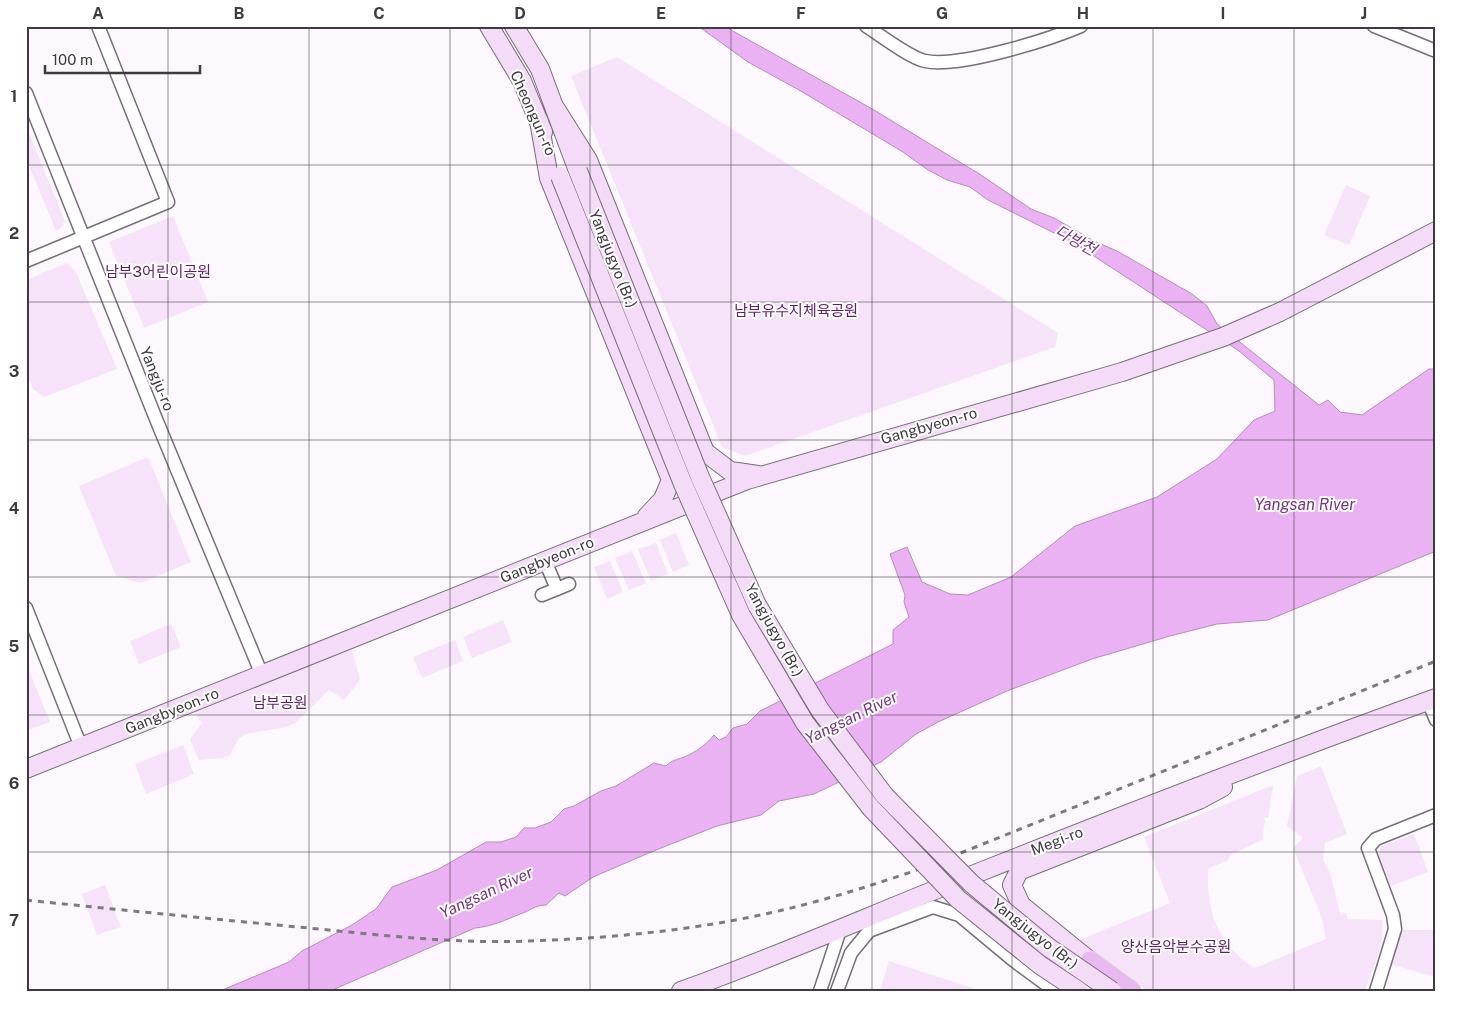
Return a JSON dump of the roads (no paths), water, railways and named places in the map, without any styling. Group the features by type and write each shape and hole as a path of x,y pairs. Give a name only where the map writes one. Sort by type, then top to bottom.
{"main road":[{"path":"1090,961 1131,991"}],"street":[{"path":"26,261 168,202 98,26"},
{"name":"Cheongun-ro","path":"489,26 522,81 560,176"},
{"name":"Cheongun-ro","path":"514,26 540,69 578,171"},
{"path":"866,26 924,61 938,62 958,60 1020,47 1081,26"},
{"path":"1374,26 1436,52"},
{"name":"Yangju-ro","path":"26,93 262,675"},
{"path":"554,106 588,160 705,452 730,471 761,476"},
{"path":"539,122 550,178 671,480 663,498 642,521"},
{"name":"Yangjugyo (Br.)","path":"578,171 700,477 757,605 820,710 885,796 972,884 1048,947 1112,991"},
{"name":"Yangjugyo (Br.)","path":"560,176 683,484 741,614 805,723 872,808 958,899 1040,965 1079,991"},
{"name":"Gangbyeon-ro","path":"26,769 642,521 761,476 1160,360 1253,325 1436,231"},
{"path":"545,561 557,589"},
{"path":"542,595 569,584"},
{"path":"26,608 82,747"},
{"path":"1432,700 1436,720"},
{"name":"Megi-ro","path":"681,991 765,960 987,869 1287,753 1432,700"},
{"path":"1090,961 1021,905 1012,885 1019,871 1199,800 1287,753"},
{"path":"1376,991 1395,929 1393,915 1368,848 1376,838 1436,815"},
{"path":"837,991 850,953 870,931 934,907 960,915 1013,960 1055,991"},
{"path":"820,991 840,930"}],"water":[{"name":"Yangsan River","path":"698,26 724,26 874,110 981,175 1031,209 1054,218 1094,241 1117,251 1192,294 1207,306 1217,324 1319,405 1328,400 1340,412 1362,415 1429,369 1436,369 1436,551 1268,620 1217,624 1170,636 1092,659 1007,691 938,722 916,734 881,762 814,794 779,801 761,815 717,826 656,850 593,877 565,896 559,893 546,905 536,907 498,923 475,928 330,991 220,991 289,962 302,951 352,925 376,909 392,887 437,870 486,842 501,842 516,837 524,828 535,828 551,822 564,809 616,786 654,763 666,766 672,761 697,750 714,735 719,740 726,737 733,728 747,724 760,711 893,644 893,630 909,617 904,602 905,595 890,554 907,547 922,582 950,594 968,595 1011,577 1075,526 1157,497 1217,459 1254,420 1275,411 1274,380 1239,351 1074,243 988,200 970,187 947,180 928,170 903,152 748,62"}],"railway":[{"path":"26,900 445,940 500,942 595,938 696,927 762,915 811,903 926,867 1436,661"}],"water label":[{"name":"다방천","path":"1076,240"}],"park label":[{"name":"남부3어린이공원","path":"158,272"},
{"name":"남부유수지체육공원","path":"796,311"},
{"name":"남부공원","path":"280,703"},
{"name":"양산음악분수공원","path":"1176,947"}]}
